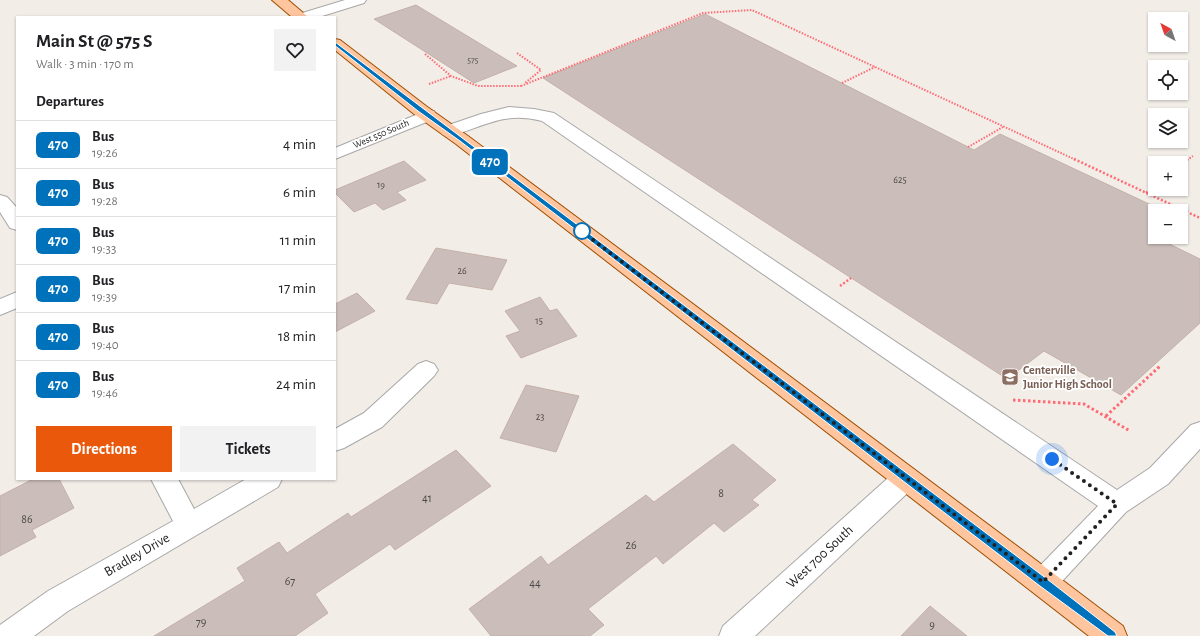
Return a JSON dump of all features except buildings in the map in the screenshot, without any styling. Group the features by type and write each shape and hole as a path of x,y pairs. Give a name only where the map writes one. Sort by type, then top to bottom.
{"main road":[{"path":"279,0 302,16"},
{"path":"336,44 1112,636"}],"street":[{"path":"306,16 359,0"},
{"path":"449,131 494,113 518,111 532,112 548,117 1117,504"},
{"name":"West 550 South","path":"336,154 428,115"},
{"path":"0,201 6,206 16,222"},
{"path":"0,308 16,299"},
{"path":"336,441 373,420 426,370"},
{"path":"1043,582 1117,504 1159,476 1200,432"},
{"name":"West 700 South","path":"734,636 906,478"},
{"path":"165,480 189,525"},
{"name":"Bradley Drive","path":"9,636 58,601 267,480"}],"path":[{"path":"425,54 452,76 478,86 521,86 703,13 752,10 1200,218"},
{"path":"517,53 541,70 521,86"},
{"path":"842,83 875,67"},
{"path":"429,84 452,76"},
{"path":"968,147 1003,126"},
{"path":"1188,160 1193,156"},
{"path":"1106,416 1160,366"},
{"path":"1009,400 1084,404 1130,431"}],"bus line":[{"name":"470","path":"336,44 420,110 462,140 1112,636"}],"place":[{"name":"Centerville Junior High School","path":"1010,377"}],"route":[{"path":"582,231 576,227 1043,582 1117,504 1052,459"}]}
